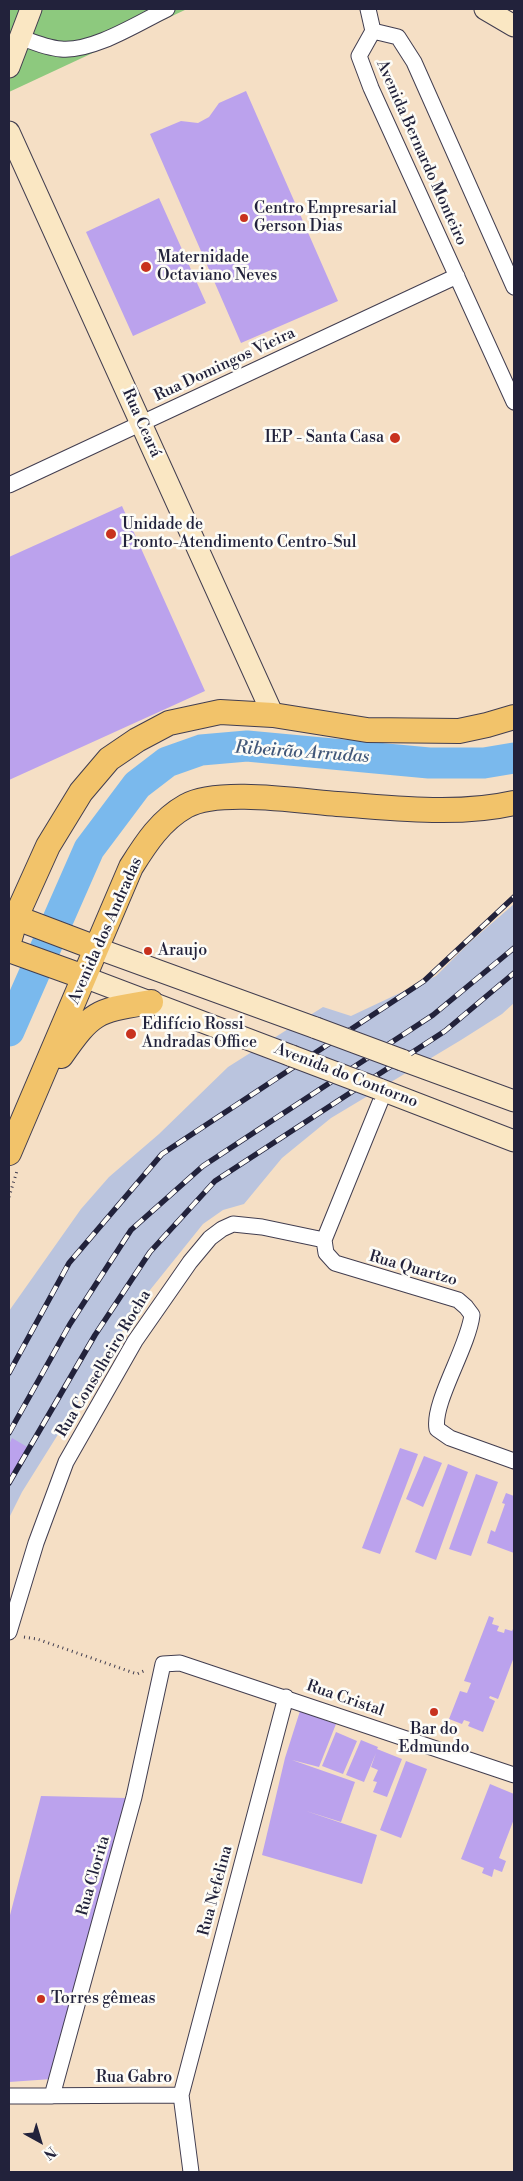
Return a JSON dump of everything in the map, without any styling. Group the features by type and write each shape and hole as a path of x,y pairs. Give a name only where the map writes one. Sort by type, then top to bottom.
{"main road":[{"path":"9,67 31,9"},
{"path":"485,9 514,19"},
{"path":"485,9 514,26"},
{"name":"Rua Ceará","path":"9,132 273,715"},
{"path":"11,949 16,918 48,846 80,792 109,759 137,740 169,723 220,712 273,715 367,730 459,731 514,717"},
{"name":"Avenida dos Andradas","path":"9,1153 42,1078 87,945 131,867 149,839 167,818 188,804 212,798 274,797 336,804 468,810 514,803"},
{"name":"Avenida do Contorno","path":"16,918 514,1102"},
{"name":"Avenida do Contorno","path":"11,949 514,1140"},
{"path":"42,1078 60,1059 82,1026 96,1014 111,1008 151,1002"}],"street":[{"path":"20,37 52,48 75,49 102,40 167,9"},
{"path":"368,9 373,31"},
{"name":"Avenida Bernardo Monteiro","path":"514,287 414,62 398,37 373,31 358,56 514,402"},
{"name":"Rua Domingos Vieira","path":"9,485 457,276"},
{"path":"324,1240 382,1090"},
{"name":"Rua Conselheiro Rocha","path":"13,1634 36,1543 66,1462 134,1341 190,1262 210,1238 233,1224 262,1227 324,1240"},
{"name":"Rua Quartzo","path":"324,1240 326,1253 334,1263 458,1300 466,1307 472,1316 467,1339 437,1413 437,1429 450,1438 514,1461"},
{"name":"Rua Cristal","path":"163,1664 180,1663 514,1775"},
{"name":"Rua Clorita","path":"52,2096 134,1797 163,1664"},
{"name":"Rua Nefelina","path":"181,2095 286,1697"},
{"name":"Rua Gabro","path":"9,2096 181,2095 191,2172"}],"path":[{"path":"13,1634 37,1639 136,1674 147,1670"}],"shaded area":[{"path":"514,904 514,1003 502,1014 461,1040 331,1118 282,1158 244,1204 223,1210 203,1224 142,1300 22,1492 9,1518 9,1311 81,1209 109,1177 159,1134 228,1067 323,1007 351,1016 436,976 469,943"}],"green space":[{"path":"9,9 187,9 9,92"}],"building":[{"name":"Centro Empresarial Gerson Dias","path":"246,91 338,301 241,343 150,134 181,121 198,123 209,117 219,103"},
{"name":"Maternidade Octaviano Neves","path":"159,198 206,303 133,336 86,232"},
{"path":"122,506 205,691 9,780 9,557"},
{"path":"12,1438 29,1448 9,1483 9,1445"},
{"path":"400,1448 418,1454 380,1554 362,1548"},
{"path":"424,1456 442,1463 423,1507 406,1499"},
{"path":"448,1464 468,1472 436,1560 415,1552"},
{"path":"476,1474 498,1482 471,1556 449,1549"},
{"path":"506,1493 514,1496 514,1553 487,1543 491,1530 495,1532 505,1504 502,1503"},
{"path":"489,1616 494,1618 492,1624 499,1626 497,1631 504,1633 505,1629 512,1631 514,1627 514,1657 498,1699 490,1696 489,1698 495,1701 483,1732 468,1726 470,1722 464,1720 462,1724 449,1719 460,1691 467,1693 471,1683 464,1681"},
{"path":"300,1711 336,1724 319,1767 292,1760 355,1782 341,1822 306,1811 377,1835 362,1884 262,1855 285,1758"},
{"path":"336,1732 357,1741 343,1774 322,1766"},
{"path":"361,1740 402,1759 387,1797 373,1792 377,1782 373,1781 378,1770 371,1767 376,1753 364,1782 346,1775"},
{"path":"406,1761 427,1769 401,1838 380,1830"},
{"path":"490,1784 514,1794 514,1819 499,1858 506,1861 502,1872 494,1869 492,1877 482,1873 484,1868 461,1859"},
{"name":"Torres gêmeas","path":"41,1796 126,1798 52,2079 9,2082 9,1919"}],"waterway":[{"name":"Ribeirão Arrudas","path":"9,1031 89,849 137,785 167,762 201,750 247,746 429,763 484,763 514,758"}],"railway":[{"path":"9,1373 69,1263 162,1154 424,981 514,897"},
{"path":"9,1433 70,1324 131,1230 203,1166 433,1015 514,948"},
{"path":"9,1483 95,1335 150,1252 215,1181 445,1031 514,973"}],"place":[{"name":"Centro Empresarial Gerson Dias","path":"244,218"},
{"name":"Maternidade Octaviano Neves","path":"146,267"},
{"name":"IEP - Santa Casa","path":"395,438"},
{"name":"Unidade de Pronto-Atendimento Centro-Sul","path":"111,534"},
{"name":"Araujo","path":"148,951"},
{"name":"Edifício Rossi Andradas Office","path":"131,1034"},
{"name":"Bar do Edmundo","path":"434,1712"},
{"name":"Torres gêmeas","path":"41,1999"}]}
